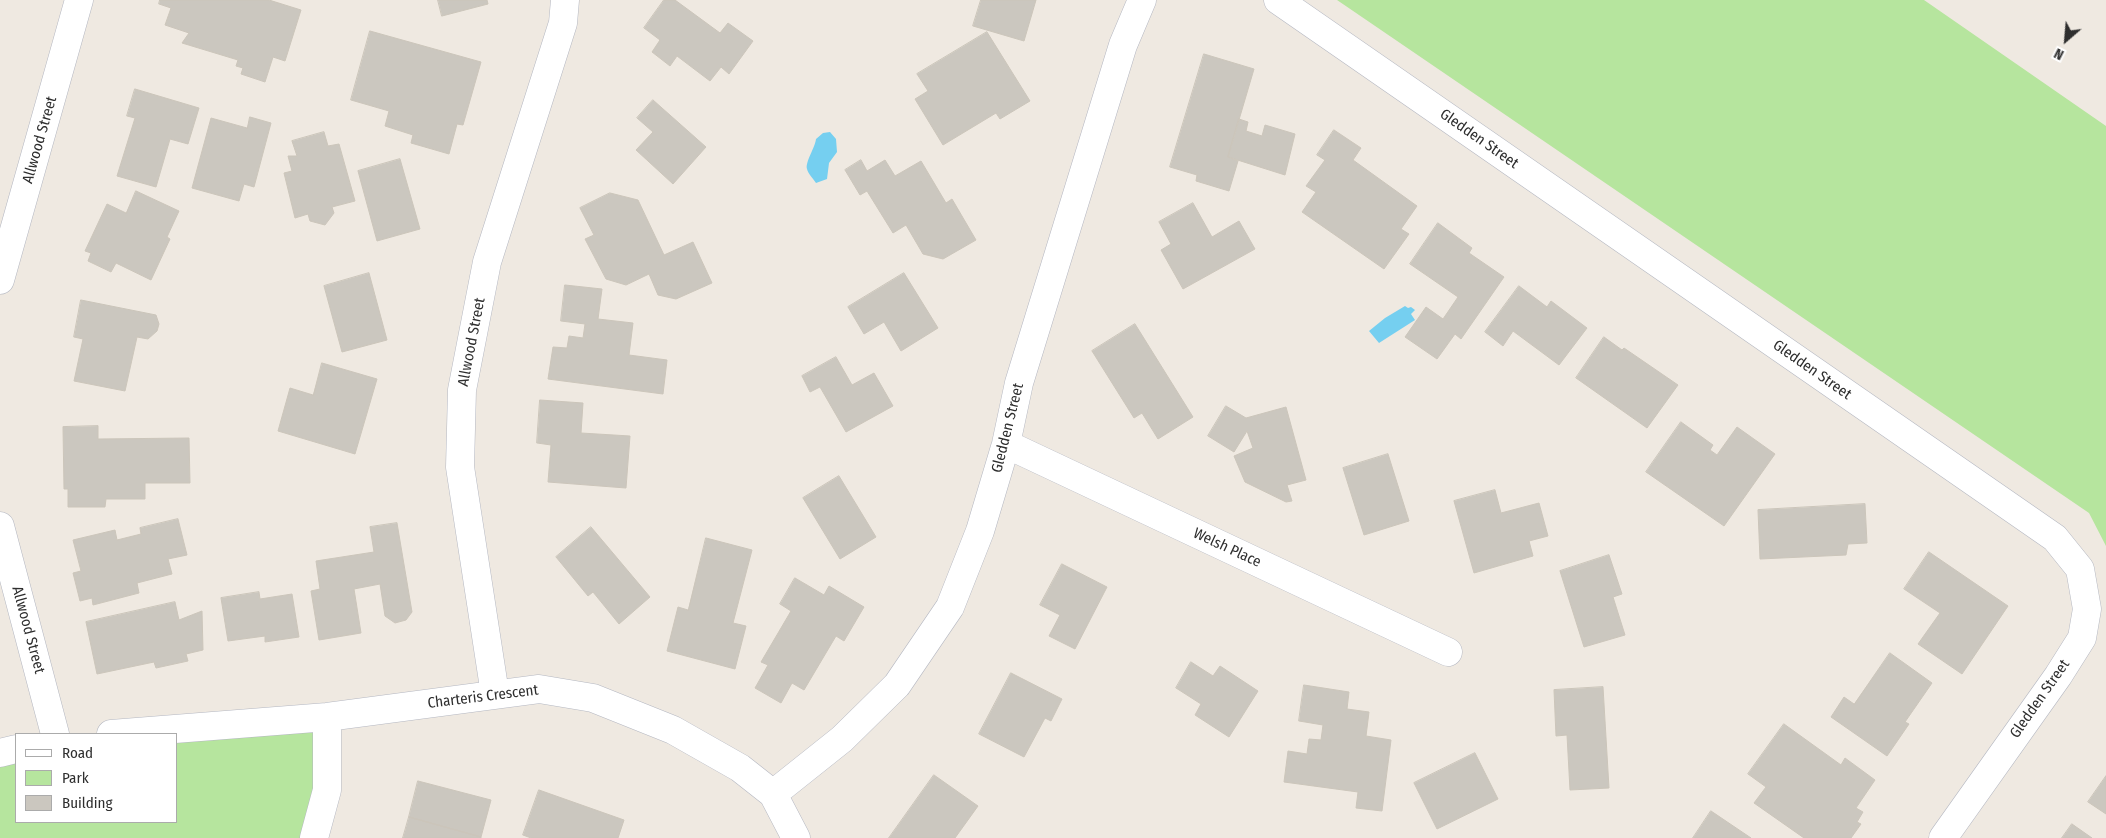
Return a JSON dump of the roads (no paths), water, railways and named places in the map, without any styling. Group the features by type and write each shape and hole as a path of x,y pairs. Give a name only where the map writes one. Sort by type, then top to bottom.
{"street":[{"name":"Allwood Street","path":"0,280 79,0"},
{"name":"Allwood Street","path":"495,694 460,467 462,390 487,262 563,23 565,0"},
{"name":"Gledden Street","path":"773,794 842,739 897,685 950,607 980,531 1006,444 1019,383 1123,45 1142,0"},
{"name":"Gledden Street","path":"1278,0 2055,538 2080,569 2087,609 2082,638 2058,676 1943,838"},
{"name":"Welsh Place","path":"1006,444 1448,652"},
{"name":"Allwood Street","path":"0,526 55,733"},
{"name":"Charteris Crescent","path":"126,733 328,718 539,689 593,698 673,730 740,768 773,794 796,838"},
{"path":"314,838 327,790 328,718"},
{"path":"0,753 15,749"}],"water":[{"path":"830,132 836,139 837,152 829,163 827,179 816,183 809,174 807,163 816,139 823,133"},
{"path":"1405,306 1415,310 1411,314 1415,320 1379,343 1369,331 1385,318"}]}
